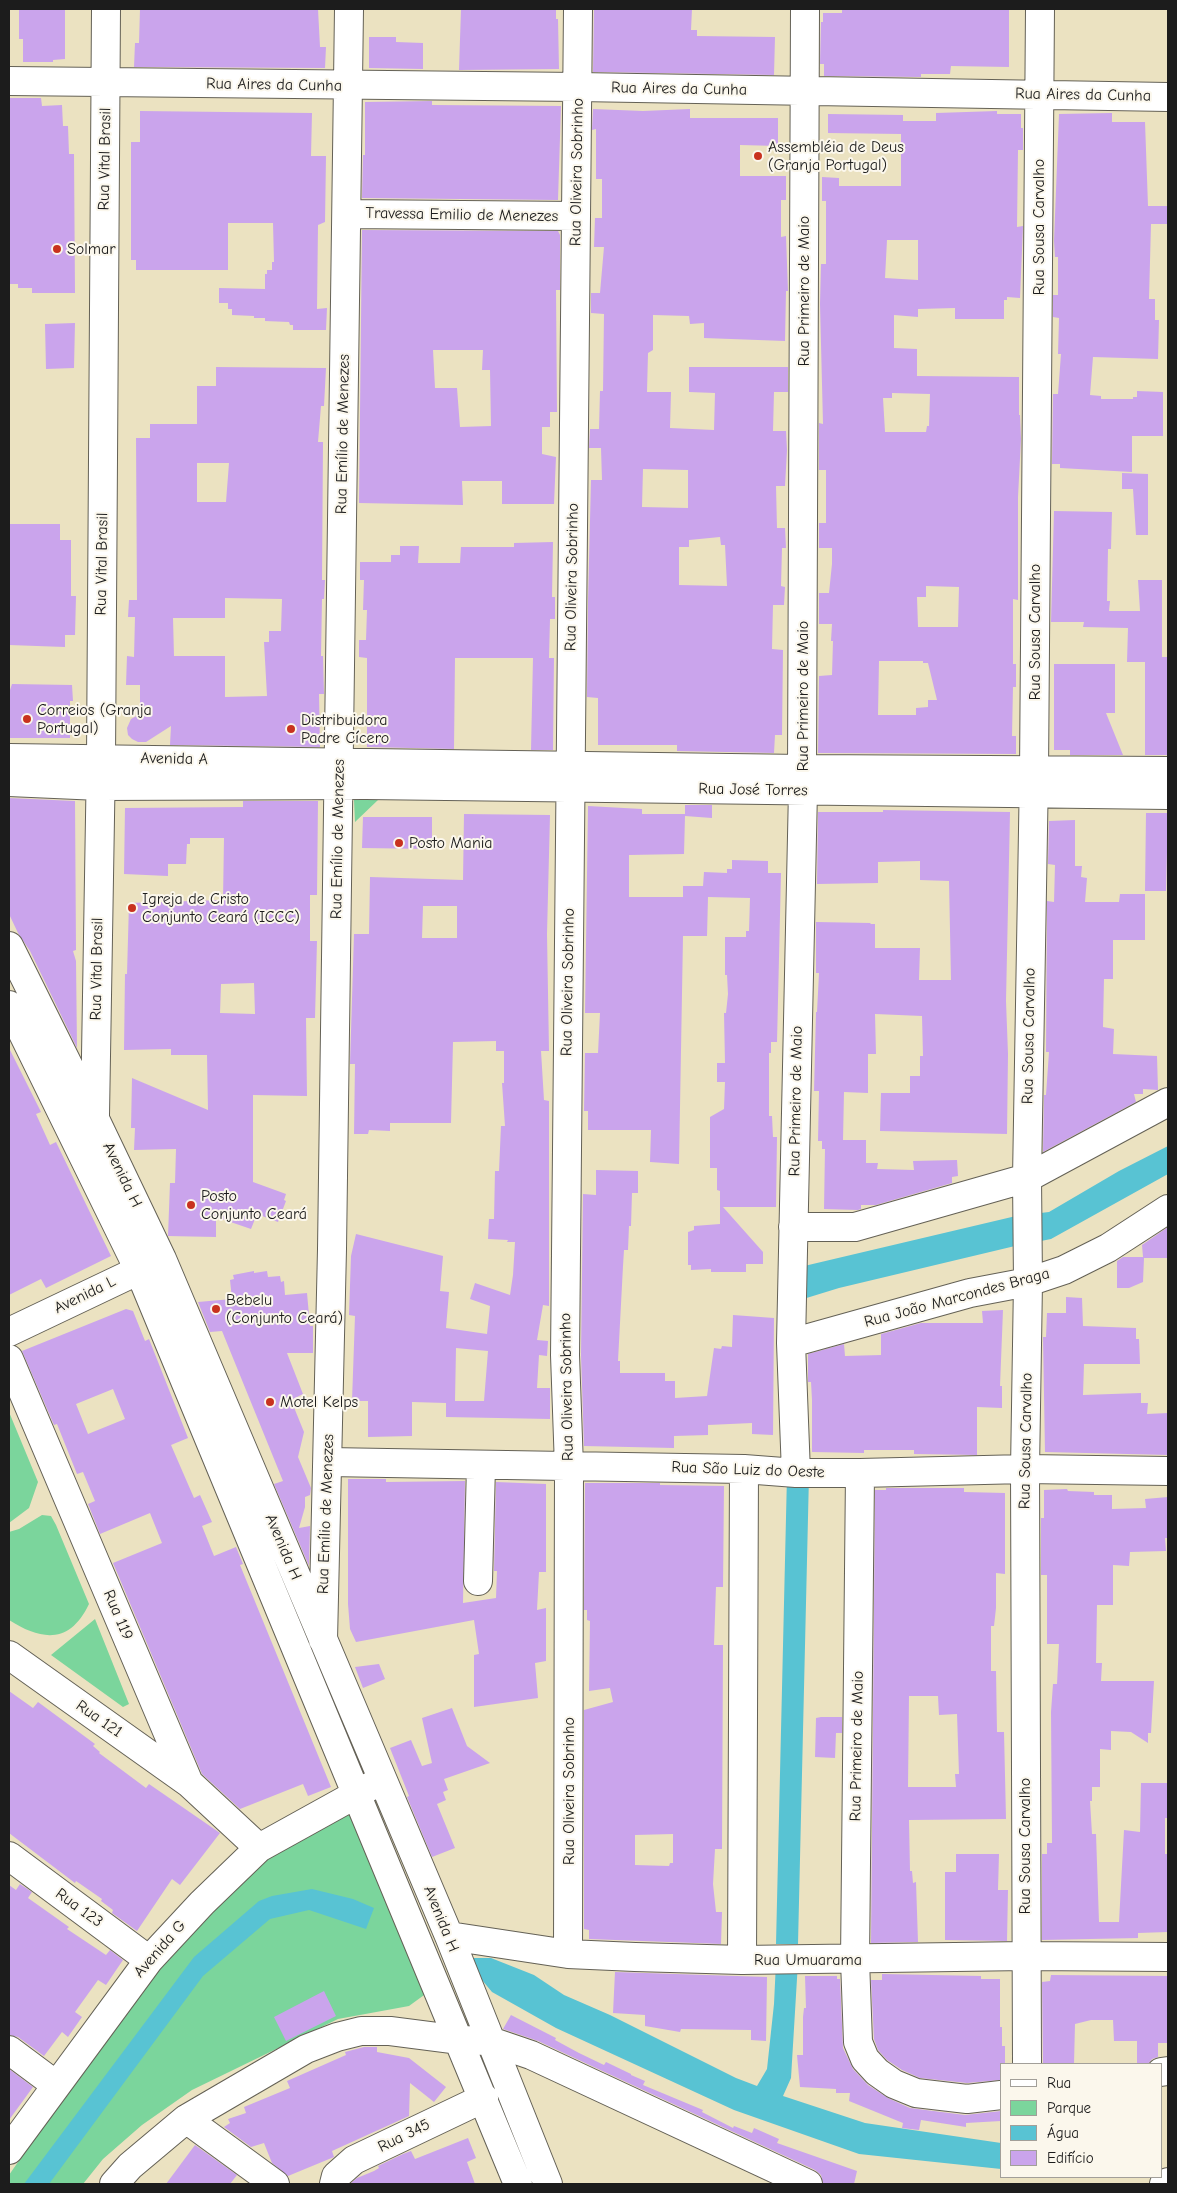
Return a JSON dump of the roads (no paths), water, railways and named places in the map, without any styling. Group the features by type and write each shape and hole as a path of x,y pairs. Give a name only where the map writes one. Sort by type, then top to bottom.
{"street":[{"name":"Rua Vital Brasil","path":"95,1119 100,786 106,9"},
{"name":"Rua Emílio de Menezes","path":"323,1640 328,1462 339,774 349,9"},
{"name":"Rua Oliveira Sobrinho","path":"568,1954 569,1467 565,1355 578,9"},
{"name":"Rua Primeiro de Maio","path":"796,1473 792,1343 803,779 805,9"},
{"name":"Rua Sousa Carvalho","path":"1027,2063 1025,1469 1040,9"},
{"name":"Rua Aires da Cunha","path":"9,81 578,87 1168,97"},
{"name":"Travessa Emilio de Menezes","path":"347,214 576,216"},
{"name":"Avenida A","path":"9,758 100,758 339,774"},
{"name":"Rua José Torres","path":"1033,783 1168,771"},
{"name":"Avenida A","path":"9,782 100,786 339,774"},
{"name":"Rua José Torres","path":"339,774 1033,783 1168,795"},
{"name":"Avenida H","path":"9,946 95,1119 355,1794 460,2040 518,2184"},
{"name":"Avenida H","path":"9,1005 150,1264 323,1640 449,1936 548,2184"},
{"path":"794,1227 855,1227 1027,1178 1168,1102"},
{"name":"Rua João Marcondes Braga","path":"792,1343 970,1293 1028,1282 1064,1270 1108,1248 1168,1209"},
{"name":"Avenida L","path":"9,1332 150,1264"},
{"name":"Rua 119","path":"9,1359 189,1783 259,1848"},
{"name":"Rua São Luiz do Oeste","path":"328,1462 744,1469 796,1473 1025,1469 1168,1471"},
{"path":"478,1581 481,1466"},
{"path":"742,1960 744,1469"},
{"name":"Rua Primeiro de Maio","path":"860,1473 855,1960 858,2042 865,2058 877,2072 894,2084 916,2093 966,2099 1000,2095"},
{"name":"Rua 121","path":"9,1655 189,1783"},
{"name":"Avenida G","path":"9,2150 149,1960 202,1903 259,1848 383,1780"},
{"name":"Rua 123","path":"9,1856 149,1960"},
{"name":"Rua Umuarama","path":"449,1936 568,1954 742,1960 855,1960 1026,1956 1168,1957"},
{"path":"114,2184 130,2166 186,2119 306,2050 337,2037 361,2031 490,2041 547,2062 798,2182"},
{"path":"9,2050 56,2085"},
{"name":"Rua 345","path":"334,2184 336,2176 354,2160 484,2098"},
{"path":"186,2119 275,2184"},
{"path":"1164,2184 1168,2182"}],"water":[{"path":"1168,1146 1168,1174 1051,1239 1031,1243 1032,1214 1049,1212 1119,1171"},
{"path":"1016,1216 1015,1246 839,1288 800,1300 800,1267"},
{"path":"787,1475 809,1475 798,1944 776,1944"},
{"path":"312,1889 353,1899 374,1908 366,1929 309,1910 270,1919 203,1976 49,2184 24,2184 194,1957 259,1901 272,1896"},
{"path":"473,1958 491,1958 534,1975 564,1995 610,2015 736,2078 757,2086 767,2069 774,2004 776,1962 798,1962 791,2078 783,2096 865,2123 1000,2143 1000,2169 859,2154 734,2110 556,2028 492,1992 482,1980"}],"place":[{"name":"Assembléia de Deus (Granja Portugal)","path":"758,156"},
{"name":"Solmar","path":"57,249"},
{"name":"Correios (Granja Portugal)","path":"27,719"},
{"name":"Distribuidora Padre Cícero","path":"291,729"},
{"name":"Posto Mania","path":"399,843"},
{"name":"Igreja de Cristo Conjunto Ceará (ICCC)","path":"132,908"},
{"name":"Posto Conjunto Ceará","path":"191,1205"},
{"name":"Bebelu (Conjunto Ceará)","path":"216,1309"},
{"name":"Motel Kelps","path":"270,1402"}]}
